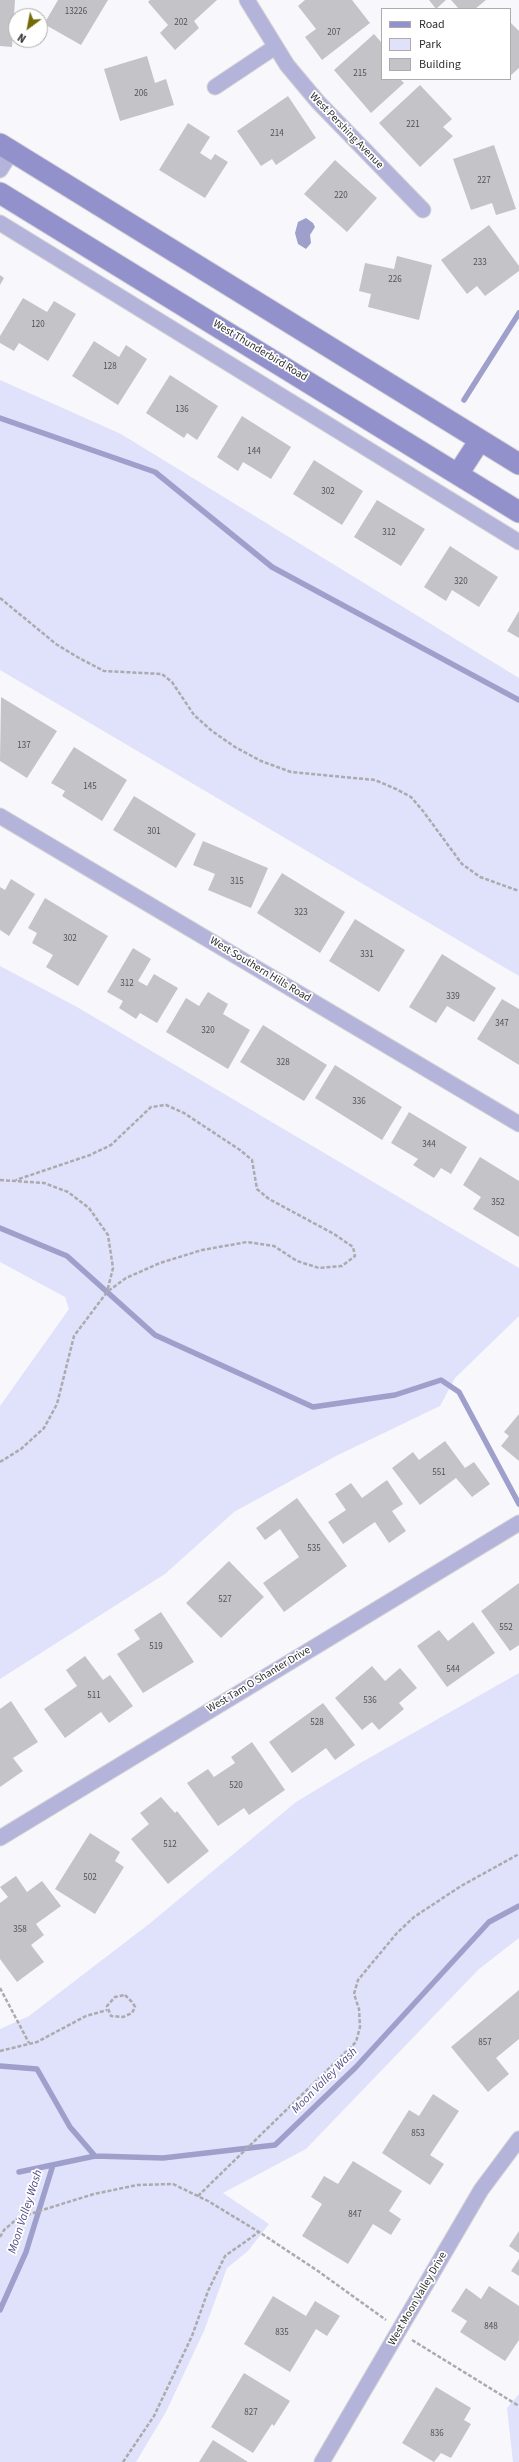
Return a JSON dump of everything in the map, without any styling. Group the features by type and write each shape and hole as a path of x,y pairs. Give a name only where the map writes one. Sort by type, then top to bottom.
{"main road":[{"path":"6,148 519,464"},
{"name":"West Thunderbird Road","path":"0,193 519,512"},
{"path":"458,474 480,440"}],"street":[{"name":"West Pershing Avenue","path":"247,0 274,47 287,66 318,102 423,210"},
{"path":"215,87 274,47"},
{"path":"0,170 6,148"},
{"path":"0,223 519,542"},
{"name":"West Southern Hills Road","path":"0,816 519,1124"},
{"name":"West Tam O Shanter Drive","path":"0,1838 519,1522"},
{"name":"West Moon Valley Drive","path":"322,2462 400,2331 481,2190 519,2139"}],"path":[{"path":"0,598 56,644 104,671 162,674 172,682 194,715 212,731 235,747 261,761 291,772 375,780 411,797 462,864 480,877 519,891"},
{"path":"0,1462 21,1449 44,1428 57,1404 74,1336 107,1292 126,1278 160,1263 202,1250 247,1242 274,1246 297,1261 319,1268 342,1266 355,1256 353,1247 334,1234 269,1199 257,1189 252,1160 240,1150 184,1113 166,1105 151,1107 111,1145 90,1155 16,1180"},
{"path":"0,1180 44,1183 68,1192 89,1208 108,1235 113,1268 107,1292"},
{"path":"198,2196 356,2042 360,2027 359,2009 354,1994 358,1980 397,1933 414,1917 461,1886 519,1854"},
{"path":"0,1988 29,2043"},
{"path":"125,1995 131,1999 135,2007 132,2013 122,2017 111,2016 107,2010 107,2006 115,1997 125,1995"},
{"path":"0,2051 52,2035 86,2016 107,2010"},
{"path":"0,2237 2,2229 18,2218 94,2194 137,2185 173,2184 198,2196 259,2232 318,2271 423,2348 519,2406"},
{"path":"122,2462 154,2416 192,2336 208,2291 224,2256 259,2232"}],"green space":[{"path":"0,380 121,434 519,678 519,976 0,670"},
{"path":"0,966 77,1007 519,1268 519,1316 455,1378 440,1406 336,1456 234,1512 165,1574 0,1679 0,1406 69,1309 65,1297 0,1262"},
{"path":"519,1673 519,1938 479,1969 306,2149 223,2193 269,2224 248,2251 227,2268 204,2331 166,2412 136,2462 0,2462 0,2029 29,2016 149,1924 296,1802 362,1762"},
{"path":"519,2394 519,2462 513,2462 507,2408"}],"water":[{"path":"306,218 313,223 315,227 310,235 311,243 306,249 298,244 295,233 298,222"}],"building":[{"path":"0,0 15,0 14,8 8,8 8,47 0,46"},
{"path":"58,0 108,0 81,45 48,26 48,17"},
{"path":"150,0 217,0 194,21 199,28 175,50 160,33 168,25 148,2"},
{"path":"305,0 352,0 370,23 322,60 305,37 316,29 298,6"},
{"path":"429,0 446,0 437,8 435,8"},
{"path":"451,0 486,0 476,8 458,8"},
{"path":"511,23 519,31 519,68 511,75"},
{"path":"374,34 381,42 381,80 401,80 404,83 371,113 334,70"},
{"path":"147,56 155,83 166,79 174,105 120,121 104,69"},
{"path":"420,85 452,119 443,127 453,136 420,167 379,123"},
{"path":"288,96 316,138 276,165 272,159 261,166 237,131"},
{"path":"188,123 210,137 200,153 211,160 215,154 228,162 205,198 159,170"},
{"path":"494,145 516,209 496,215 492,203 471,210 453,159"},
{"path":"335,160 377,198 347,232 304,194"},
{"path":"489,225 519,266 519,271 485,296 477,286 467,294 441,260"},
{"path":"397,256 432,265 419,320 368,307 371,294 359,291 365,263 394,269"},
{"path":"0,275 4,278 0,285"},
{"path":"23,298 47,312 54,301 76,314 48,361 19,343 14,351 0,343 0,336"},
{"path":"94,341 119,357 126,345 147,359 118,405 72,376"},
{"path":"170,375 218,406 197,440 187,433 184,438 146,413"},
{"path":"242,416 291,447 271,479 243,462 238,471 217,457"},
{"path":"314,460 363,491 342,525 293,494"},
{"path":"377,500 425,529 401,566 354,537"},
{"path":"450,546 498,577 479,607 452,590 446,601 424,587"},
{"path":"519,611 519,638 507,631"},
{"path":"1,697 57,731 27,778 0,761"},
{"path":"74,747 127,780 102,821 62,796 65,791 51,783"},
{"path":"134,796 196,834 176,868 113,830"},
{"path":"203,841 268,868 251,908 208,890 215,874 193,865"},
{"path":"282,873 345,912 320,953 257,913"},
{"path":"11,879 35,894 9,936 0,930 0,887 5,890"},
{"path":"45,898 108,936 78,986 46,967 53,955 32,943 37,933 28,928"},
{"path":"355,919 405,950 379,992 329,961"},
{"path":"133,948 151,959 138,981 147,986 154,974 178,988 157,1023 140,1013 136,1019 119,1008 123,1001 107,992"},
{"path":"442,954 496,988 474,1022 447,1006 436,1023 409,1007"},
{"path":"208,992 228,1004 223,1014 250,1030 228,1069 166,1032 186,998 199,1006"},
{"path":"502,999 519,1009 519,1065 477,1039"},
{"path":"263,1025 327,1065 304,1101 240,1062"},
{"path":"335,1065 402,1107 382,1140 315,1098"},
{"path":"409,1112 467,1147 451,1174 441,1168 434,1178 413,1165 418,1159 391,1143"},
{"path":"480,1157 519,1181 519,1237 473,1209 481,1197 463,1185"},
{"path":"519,1414 519,1461 501,1446 509,1436 504,1432"},
{"path":"445,1441 465,1468 474,1462 490,1484 472,1497 456,1478 420,1505 392,1468 413,1452 419,1460"},
{"path":"387,1480 403,1504 392,1511 406,1531 389,1543 375,1522 343,1544 328,1522 346,1510 335,1494 351,1483 362,1498"},
{"path":"297,1498 347,1566 284,1612 263,1583 299,1557 280,1529 265,1540 256,1528"},
{"path":"229,1561 264,1597 221,1638 186,1603"},
{"path":"519,1583 519,1645 510,1651 481,1611"},
{"path":"161,1612 194,1662 143,1693 117,1654 140,1639 134,1630"},
{"path":"473,1622 495,1653 447,1687 417,1646 439,1630 448,1641"},
{"path":"85,1656 103,1680 110,1675 133,1706 109,1723 101,1712 65,1738 44,1709 77,1686 66,1670"},
{"path":"372,1666 385,1681 400,1668 417,1688 399,1703 404,1709 379,1730 372,1722 362,1730 335,1698"},
{"path":"11,1701 38,1742 13,1758 23,1771 0,1787 0,1709"},
{"path":"323,1703 355,1745 335,1760 326,1748 292,1773 269,1742"},
{"path":"252,1742 285,1790 249,1815 244,1808 218,1826 187,1783 208,1769 214,1777 235,1763 231,1757"},
{"path":"161,1797 175,1813 177,1811 209,1851 168,1884 131,1839 149,1824 140,1813"},
{"path":"90,1833 120,1852 115,1861 124,1867 95,1914 55,1889"},
{"path":"16,1876 27,1892 42,1881 61,1906 36,1924 44,1935 31,1945 44,1962 17,1982 0,1959 0,1903 8,1897 0,1887"},
{"path":"519,1990 519,2039 496,2058 509,2074 488,2092 451,2047"},
{"path":"433,2094 459,2111 430,2155 444,2164 430,2185 382,2153 409,2110 419,2116"},
{"path":"353,2161 402,2191 389,2211 401,2219 391,2235 373,2224 348,2264 302,2236 322,2204 311,2197 324,2176 338,2184"},
{"path":"519,2231 519,2253 509,2246"},
{"path":"519,2259 519,2276 511,2271"},
{"path":"489,2286 519,2306 519,2340 505,2361 460,2332 467,2321 451,2311 466,2288 481,2299"},
{"path":"273,2296 306,2316 315,2301 340,2316 327,2336 316,2329 290,2372 244,2344"},
{"path":"244,2373 290,2401 274,2426 272,2424 253,2453 211,2427"},
{"path":"436,2387 471,2408 464,2420 471,2424 451,2458 441,2453 434,2462 402,2443"},
{"path":"213,2440 248,2462 199,2462"}],"waterway":[{"path":"464,400 519,313"},
{"path":"0,418 155,472 272,567 519,700"},
{"path":"0,1228 67,1256 155,1335 313,1407 395,1395 441,1380 459,1392 519,1504"},
{"name":"Moon Valley Wash","path":"19,2172 95,2156 163,2158 275,2145 356,2067 489,1922 519,1906"},
{"name":"Moon Valley Wash","path":"0,2066 37,2069 70,2127 95,2156"},
{"name":"Moon Valley Wash","path":"0,2310 26,2252 53,2165"}]}
